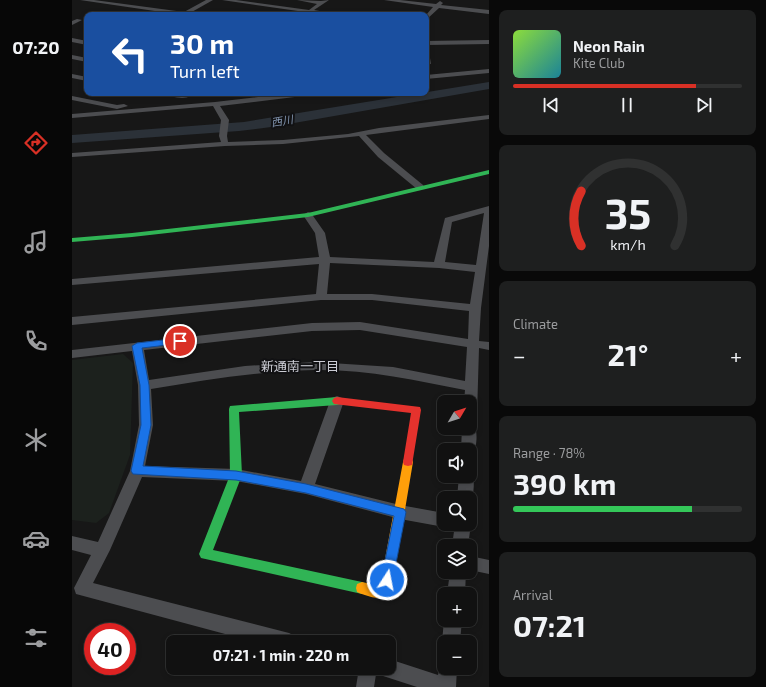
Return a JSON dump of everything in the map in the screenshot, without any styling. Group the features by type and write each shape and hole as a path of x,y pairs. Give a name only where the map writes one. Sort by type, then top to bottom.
{"street":[{"path":"83,0 170,12"},
{"path":"188,12 210,0"},
{"path":"225,0 309,12 324,1"},
{"path":"300,0 324,1"},
{"path":"387,0 489,12"},
{"path":"429,15 443,0"},
{"path":"72,23 79,20"},
{"path":"73,41 84,43"},
{"path":"429,43 489,42"},
{"path":"72,58 84,60"},
{"path":"429,77 489,72"},
{"path":"72,76 84,78"},
{"path":"178,102 187,96"},
{"path":"72,116 227,103 286,96"},
{"path":"72,98 117,107"},
{"path":"72,110 178,102 217,101 227,103"},
{"path":"215,104 225,120 224,140"},
{"path":"72,156 224,140 283,142 361,134 489,117"},
{"path":"361,134 381,154 420,187"},
{"path":"72,240 132,235 308,214 489,172"},
{"path":"439,265 448,220 489,209"},
{"path":"471,395 472,343 475,308 489,212"},
{"path":"308,214 320,233 325,260 321,297"},
{"path":"72,282 325,260 439,265 480,269"},
{"path":"72,321 321,297 372,297 475,308"},
{"path":"72,354 312,327 360,326 489,346"},
{"path":"137,346 144,385 146,425 137,471 102,550 77,587 263,635"},
{"path":"144,385 245,370 315,366 393,371 472,387"},
{"path":"306,488 337,401"},
{"path":"337,401 416,410 400,512 385,593 205,554 236,475 234,409 337,401"},
{"path":"137,471 236,475 306,488 400,512 437,519"},
{"path":"72,543 102,550"},
{"path":"477,564 489,568"},
{"path":"396,671 447,687 448,675"},
{"path":"365,687 367,675"}],"shaded area":[{"path":"123,354 133,363 130,455 109,513 96,523 72,520 72,360"}],"water":[{"name":"西川","path":"489,82 489,89 271,127 239,131 72,143 72,135 244,122 403,96 429,96 429,92"}],"traffic: fast":[{"path":"72,240 132,235 308,215 489,172"},
{"path":"337,401 234,409 236,475 205,554 362,588"}],"traffic: slow":[{"path":"362,588 385,593 408,462"}],"traffic: jam":[{"path":"337,401 416,410 408,462"}],"district":[{"name":"新通南一丁目","path":"300,366"}],"route":[{"path":"180,341 137,346 144,385 146,425 137,471 236,475 306,488 400,512 387,580"}]}
